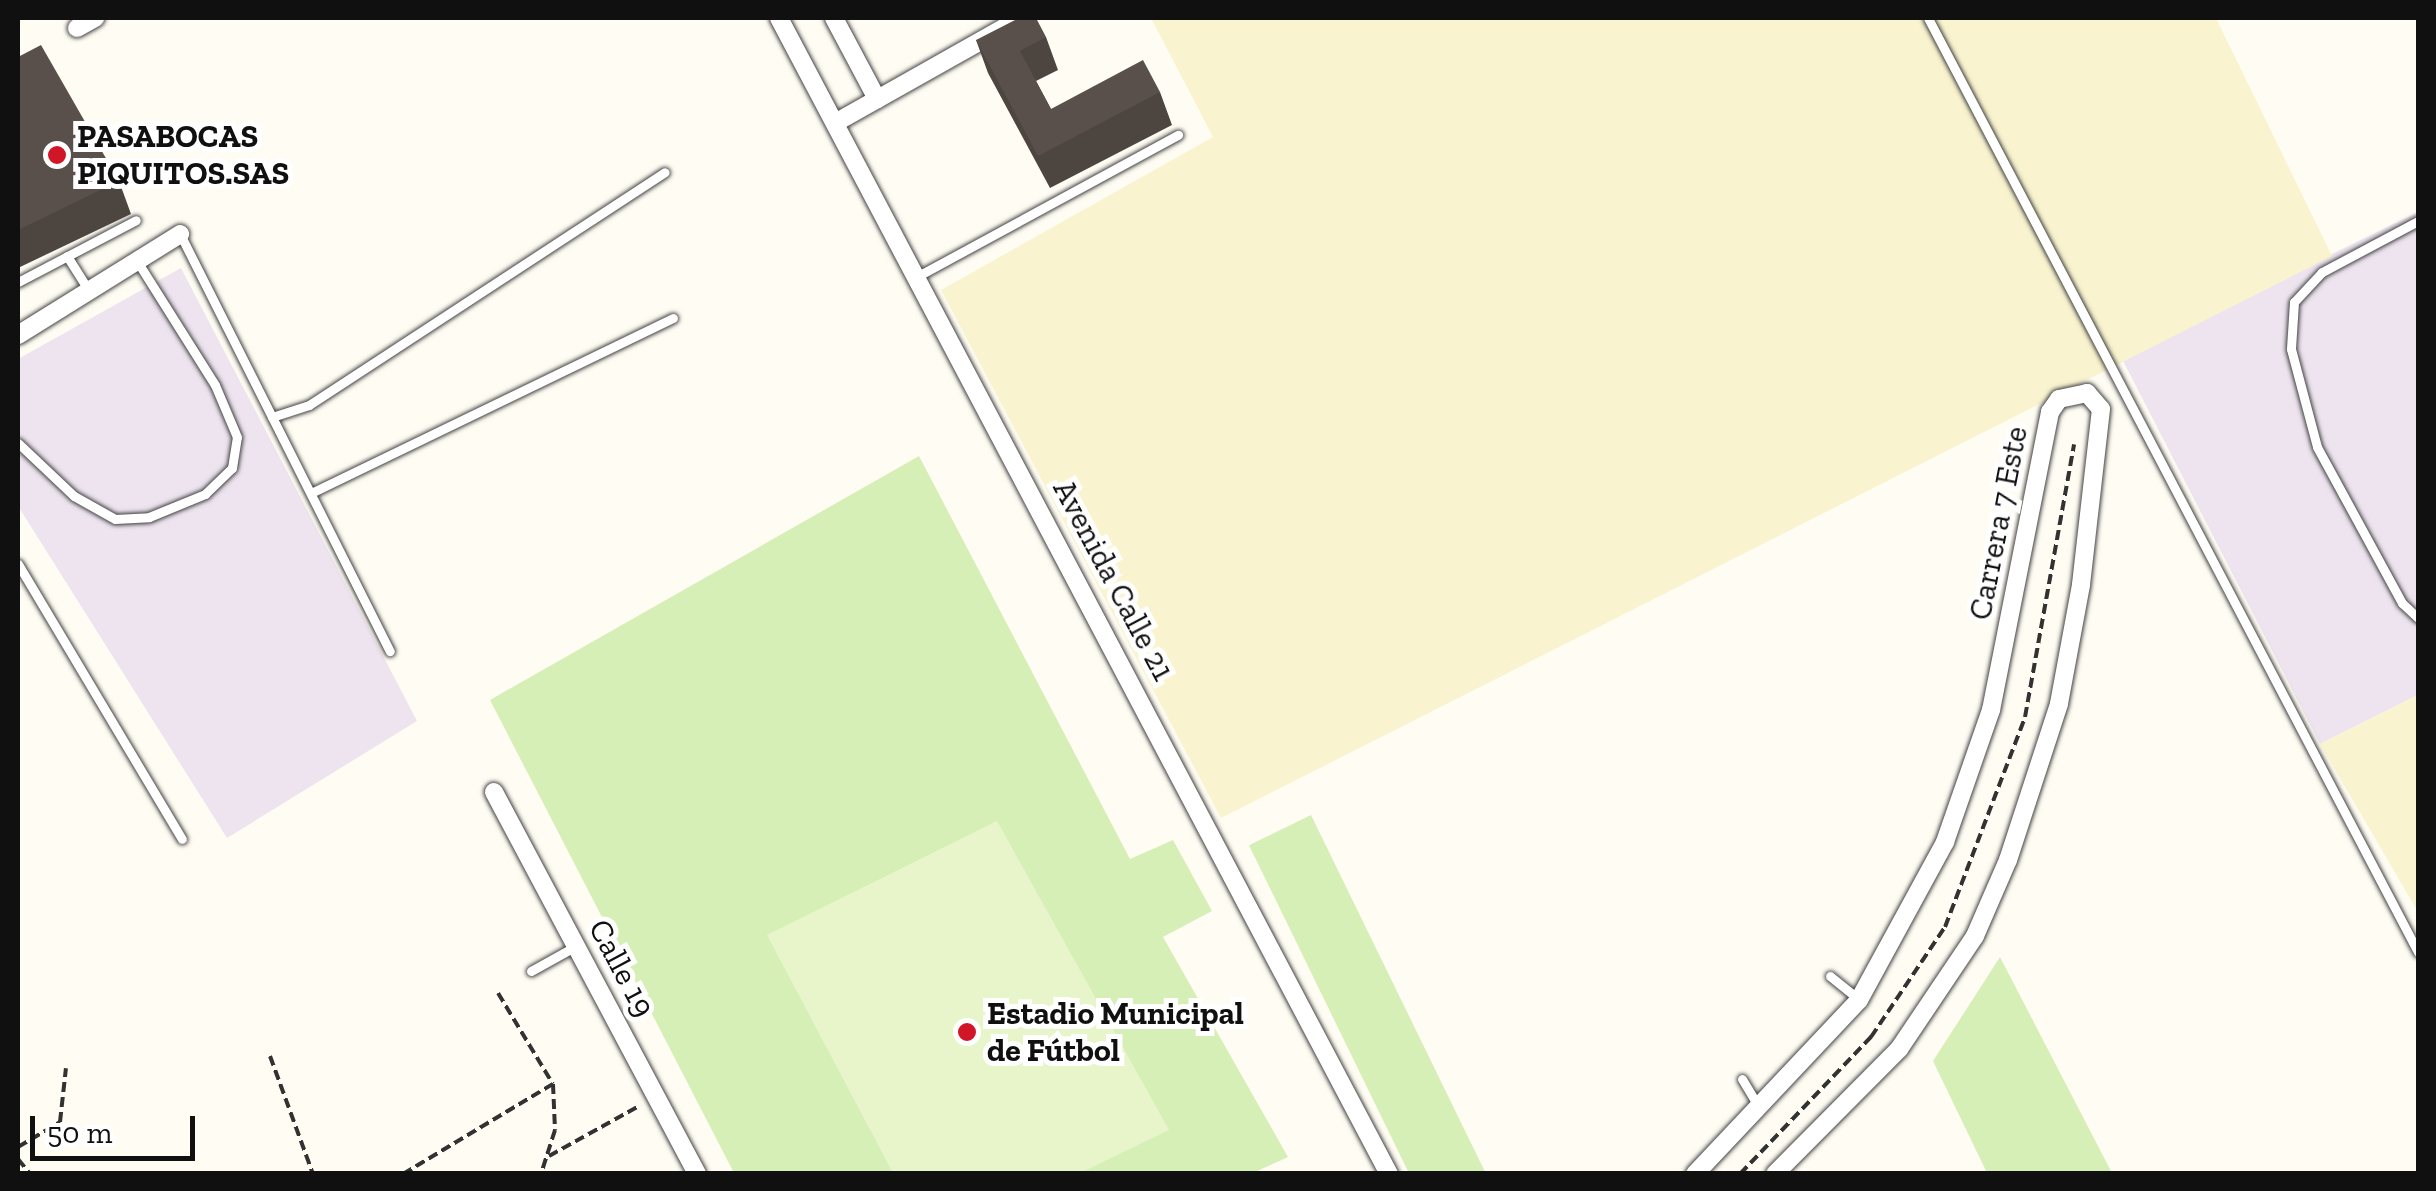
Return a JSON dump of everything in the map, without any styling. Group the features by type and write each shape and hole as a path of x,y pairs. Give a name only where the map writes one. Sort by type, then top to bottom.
{"street":[{"path":"77,28 95,18"},
{"name":"Avenida Calle 21","path":"779,18 1388,1174"},
{"path":"834,18 877,99"},
{"path":"835,122 1021,18"},
{"path":"18,335 180,234"},
{"name":"Carrera 7 Este","path":"1696,1174 1762,1111 1859,1000 1972,776 2050,412 2058,398 2087,393 2101,409 2082,585 2059,704 2008,860 1975,936 1899,1050 1775,1174"},
{"name":"Calle 19","path":"494,792 697,1174"}],"lane":[{"path":"1928,18 2418,952"},
{"path":"918,276 1178,135"},
{"path":"272,417 309,405 665,172"},
{"path":"18,282 136,220"},
{"path":"2418,222 2322,272 2294,302 2292,349 2317,448 2402,603 2418,618"},
{"path":"180,234 390,652"},
{"path":"67,256 89,291"},
{"path":"18,442 74,496 115,519 191,500 232,468 237,436 214,385 138,261"},
{"path":"311,494 673,318"},
{"path":"18,564 182,840"},
{"path":"531,971 576,946"},
{"path":"1830,976 1859,1000"},
{"path":"1742,1079 1762,1111"}],"path":[{"path":"498,993 553,1084 549,1156 541,1174"},
{"path":"270,1056 313,1174"},
{"path":"18,1147 60,1122 66,1068"},
{"path":"403,1174 553,1084"},
{"path":"549,1156 656,1096"},
{"path":"18,1159 30,1174"}],"shaded area":[{"path":"1151,18 2216,18 2332,256 1221,818 941,290 1213,137"},
{"path":"2418,212 2418,695 2320,744 2121,357"},
{"path":"181,268 417,721 227,838 18,506 18,359"},
{"path":"2418,695 2418,912 2320,744"}],"green space":[{"path":"919,456 1130,859 1173,840 1212,911 1163,937 1288,1157 1251,1174 734,1173 490,700"},
{"path":"1311,815 1486,1174 1409,1174 1249,845"},
{"name":"Estadio Municipal de Fútbol","path":"997,821 1169,1130 1080,1173 893,1173 767,935"},
{"path":"2000,957 2112,1173 1987,1173 1933,1061"}],"building":[{"path":"1019,18 1036,18 1046,37 1020,51 1051,109 1143,60 1160,92 1038,156 976,40"},
{"name":"PASABOCAS PIQUITOS.SAS","path":"41,45 119,181 18,230 18,57"}],"place":[{"name":"PASABOCAS PIQUITOS.SAS","path":"57,155"},
{"name":"Estadio Municipal de Fútbol","path":"967,1032"}]}
